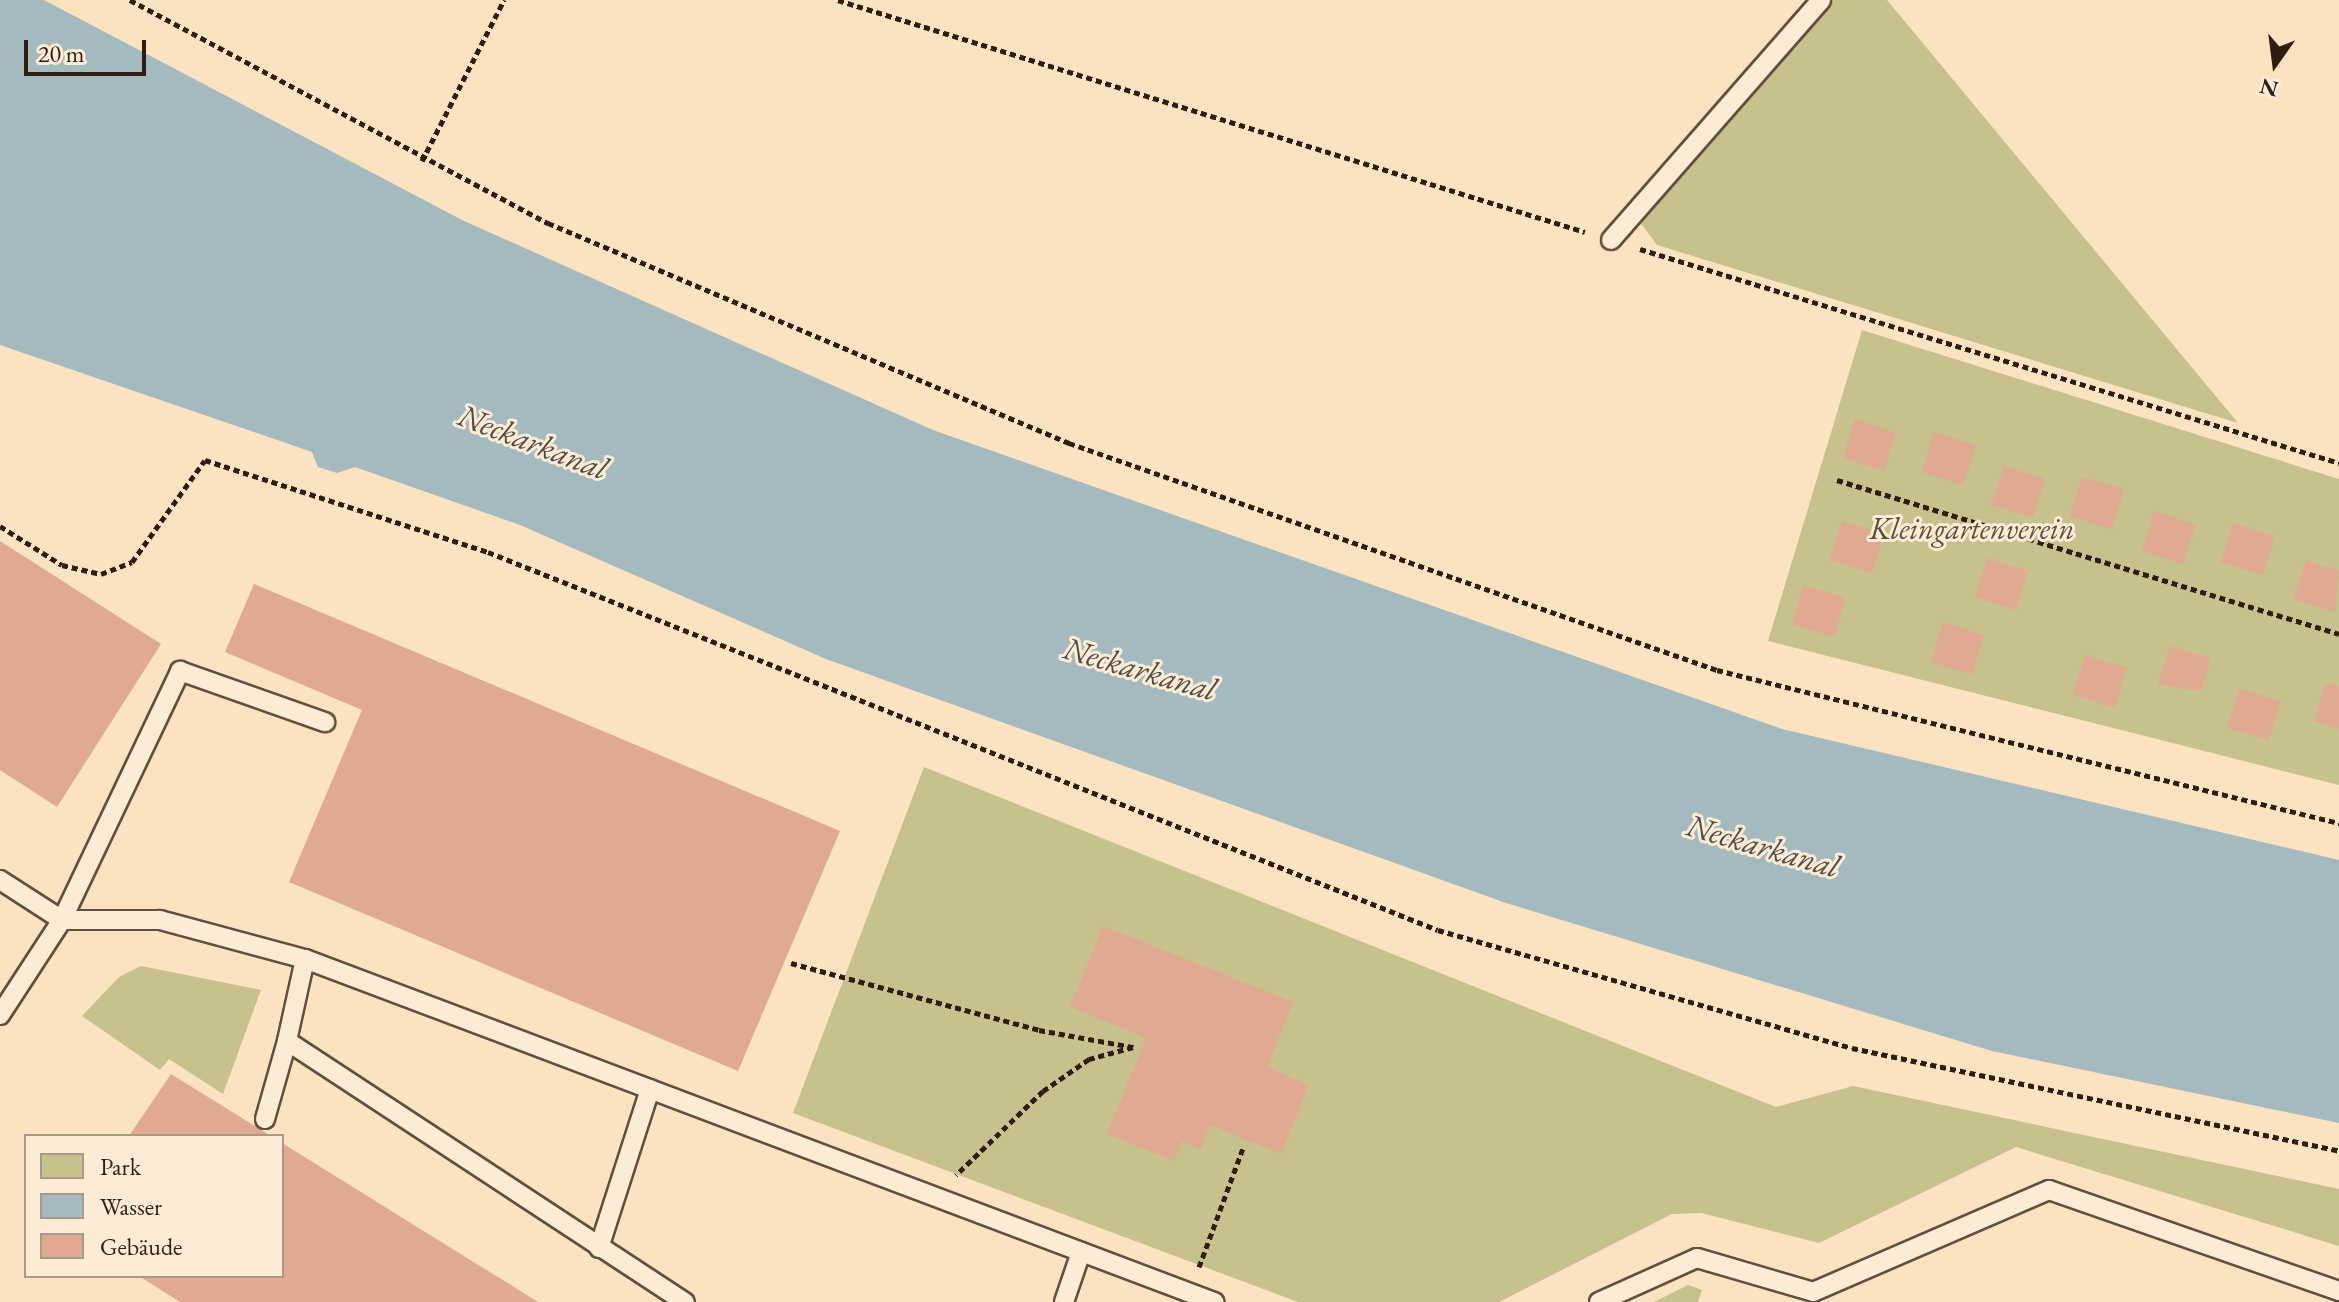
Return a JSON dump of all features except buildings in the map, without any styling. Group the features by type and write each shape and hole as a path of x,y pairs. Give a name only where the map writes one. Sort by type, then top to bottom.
{"lane":[{"path":"1611,240 1821,0"},
{"path":"0,1015 62,920 180,671 325,722"},
{"path":"0,880 62,920 160,920 305,959 1214,1302"},
{"path":"265,1119 287,1041 305,959"},
{"path":"287,1041 685,1302"},
{"path":"599,1248 650,1089"},
{"path":"1599,1302 1697,1258 1813,1292 2049,1190 2339,1291"},
{"path":"1064,1302 1081,1252"}],"path":[{"path":"130,0 422,161 548,223 1069,443 1387,560 1717,670 2339,823"},
{"path":"422,161 504,0"},
{"path":"0,526 62,565 101,574 132,562 205,460 488,552 1438,930 1852,1048 2339,1151"},
{"path":"1837,480 2339,634"},
{"path":"791,963 1039,1030 1133,1047 1089,1059 1043,1091 933,1196"},
{"path":"1190,1293 1243,1148"}],"green space":[{"path":"1832,0 1887,0 2238,423 1657,245 1640,222"},
{"name":"Kleingartenverein","path":"1862,330 2339,479 2339,785 1768,641"},
{"path":"924,767 1776,1107 1853,1086 2339,1189 2339,1246 2016,1147 1819,1243 1701,1213 1672,1214 1499,1302 1298,1302 793,1113"},
{"path":"141,966 261,990 223,1094 169,1059 160,1070 82,1016 119,977"},
{"path":"1688,1285 1702,1290 1698,1302 1654,1302"}],"water":[{"name":"Neckarkanal","path":"0,0 44,0 464,221 933,430 1782,729 2339,860 2339,1123 1992,1051 1506,903 826,659 520,525 355,467 337,473 318,467 312,452 0,345"}]}
